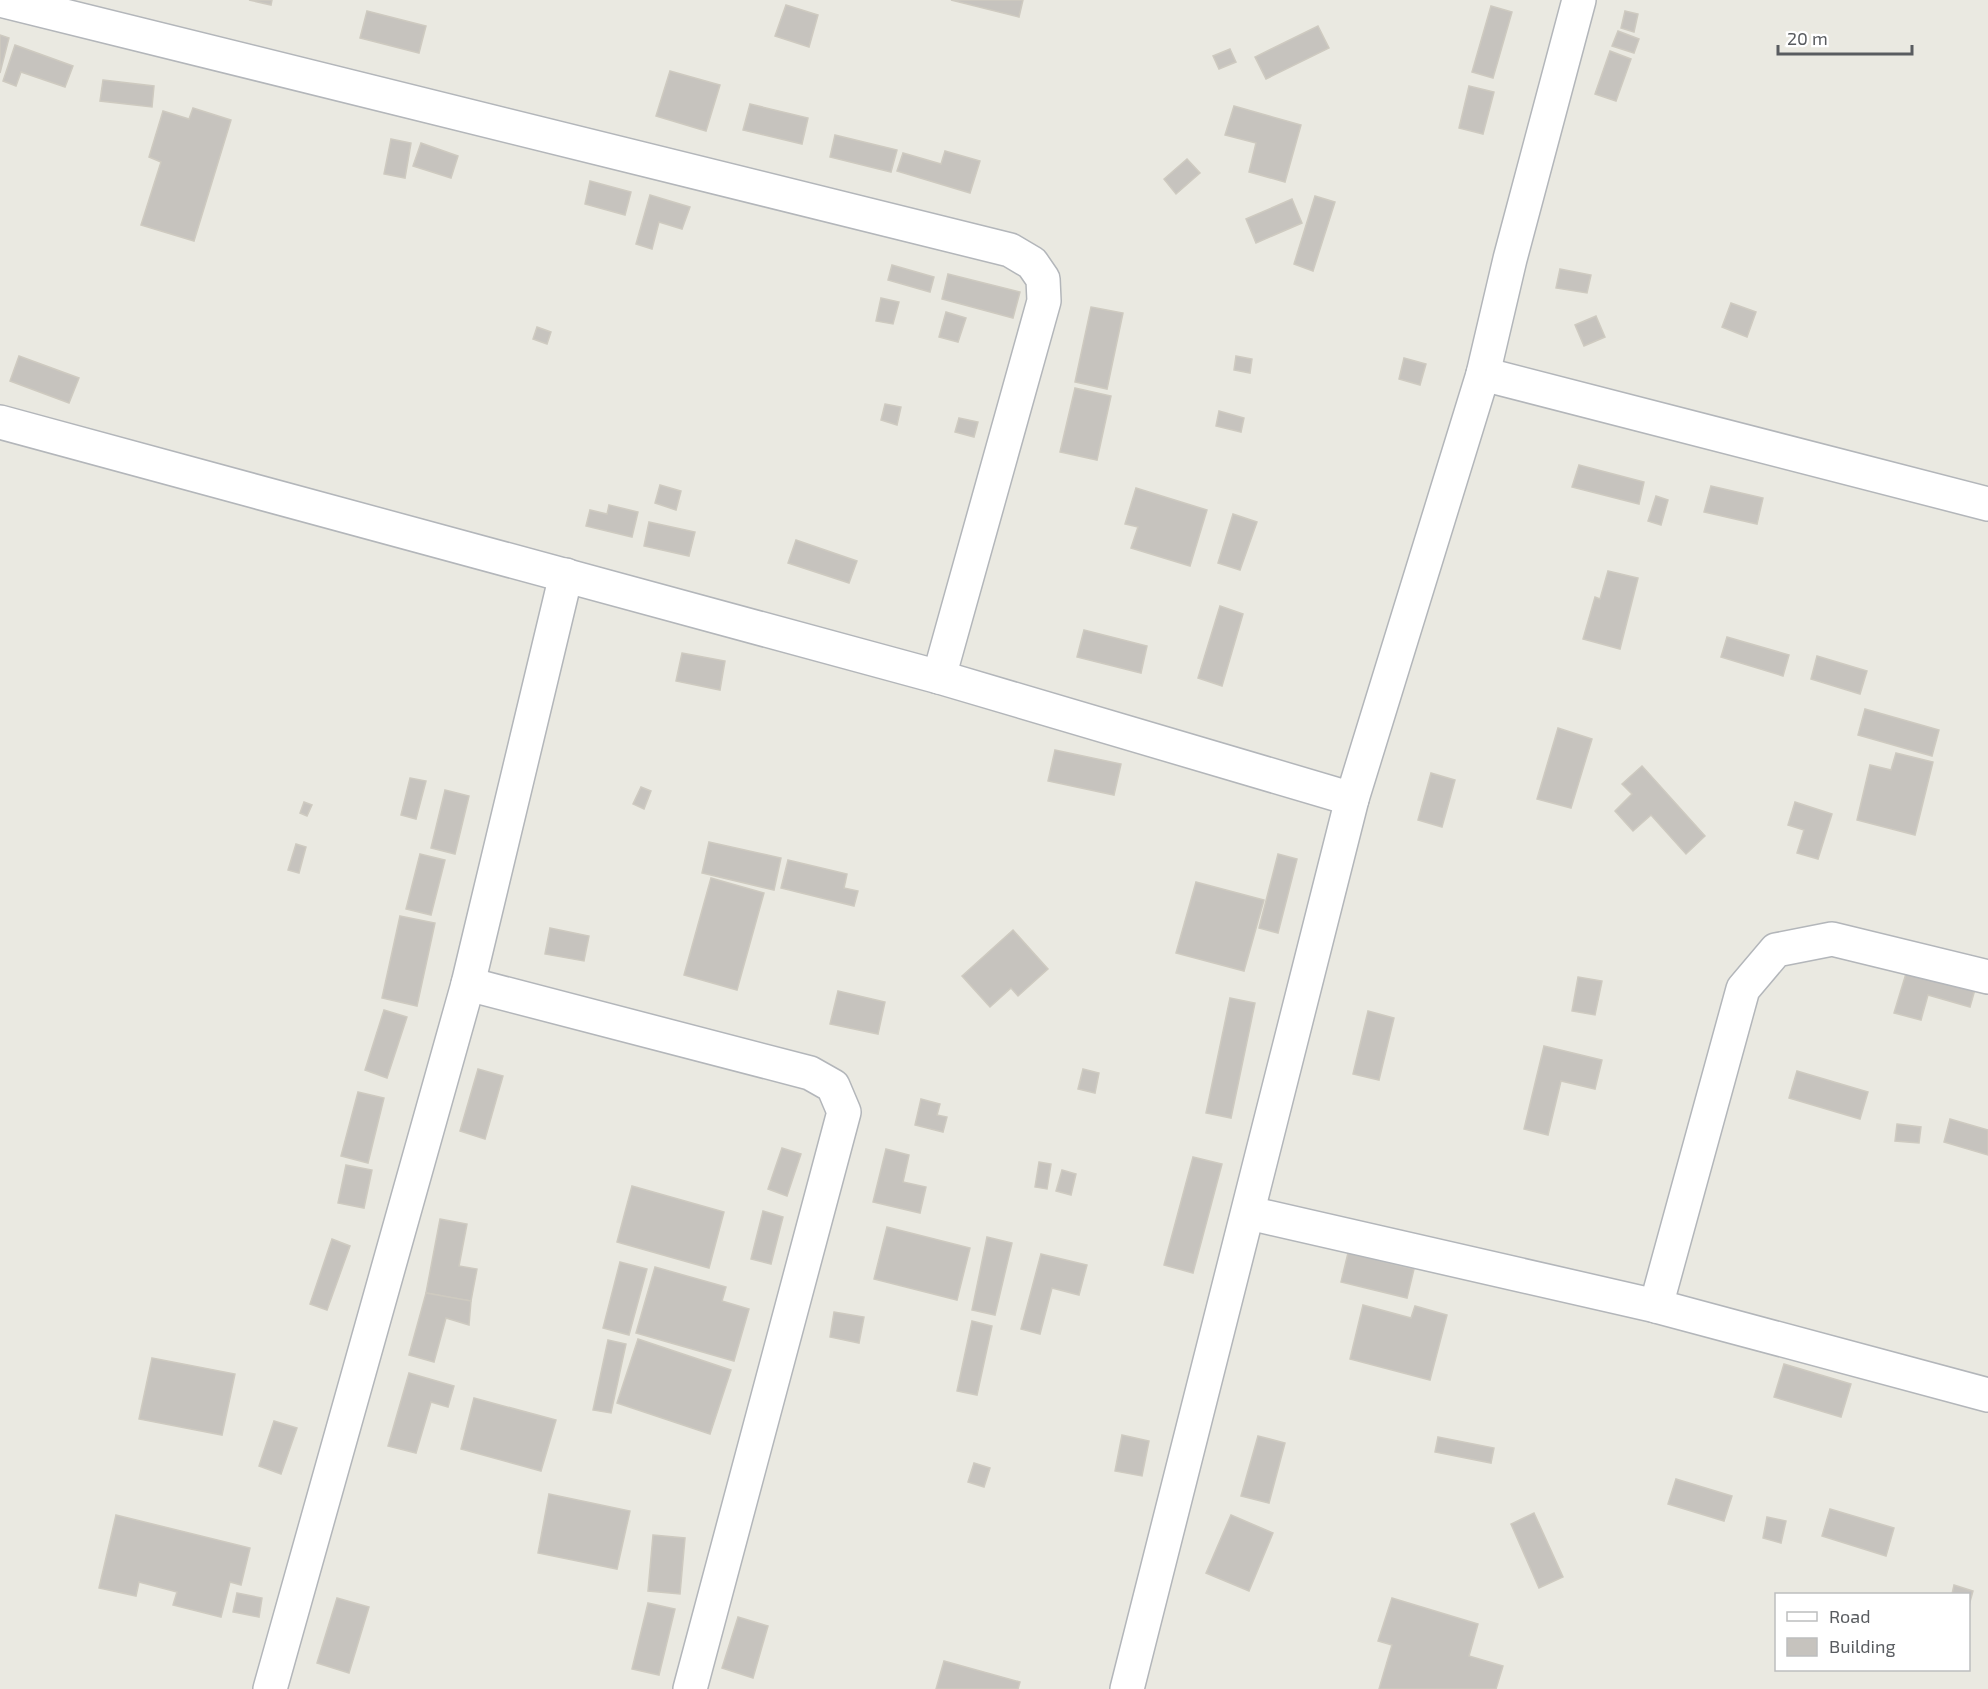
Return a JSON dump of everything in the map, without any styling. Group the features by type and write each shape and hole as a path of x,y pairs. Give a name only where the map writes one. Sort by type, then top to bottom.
{"street":[{"path":"0,0 1010,250 1032,263 1043,279 1044,301 939,677"},
{"path":"1127,1689 1352,799 1483,374 1510,259 1579,0"},
{"path":"1483,374 1988,504"},
{"path":"0,422 939,677 1352,799"},
{"path":"270,1689 468,984 566,575"},
{"path":"1656,1306 1743,989 1776,950 1832,939 1988,977"},
{"path":"468,984 810,1073 833,1086 844,1112 690,1689"},
{"path":"1249,1213 1656,1306 1988,1395"}],"building":[{"path":"249,0 272,0 271,5"},
{"path":"951,0 1023,0 1019,17"},
{"path":"786,5 818,15 809,47 775,36"},
{"path":"1491,6 1512,12 1493,78 1472,72"},
{"path":"367,11 426,26 419,53 360,38"},
{"path":"1625,11 1638,14 1634,32 1621,28"},
{"path":"1318,26 1329,48 1266,79 1255,57"},
{"path":"1618,31 1639,39 1634,53 1612,46"},
{"path":"0,35 9,38 0,73"},
{"path":"15,45 73,66 65,87 21,72 16,86 3,81"},
{"path":"1230,49 1236,62 1219,69 1213,56"},
{"path":"1610,51 1631,59 1616,101 1595,94"},
{"path":"670,71 720,85 706,131 656,116"},
{"path":"103,80 154,86 152,107 100,101"},
{"path":"1469,86 1494,92 1483,134 1459,128"},
{"path":"750,104 808,118 802,144 743,130"},
{"path":"1234,106 1301,125 1285,182 1249,172 1256,143 1225,135"},
{"path":"193,108 231,120 194,241 141,225 161,162 149,157 163,111 189,119"},
{"path":"835,135 897,150 891,172 830,157"},
{"path":"391,139 411,143 405,178 384,174"},
{"path":"421,143 458,156 451,178 413,166"},
{"path":"945,151 980,161 970,193 897,171 903,153 941,164"},
{"path":"1187,159 1200,173 1176,194 1164,179"},
{"path":"590,181 631,192 625,215 585,204"},
{"path":"650,195 690,207 682,229 659,222 652,249 636,244"},
{"path":"1315,196 1335,202 1313,271 1294,264"},
{"path":"1292,199 1302,223 1256,243 1246,219"},
{"path":"892,265 934,277 930,292 888,280"},
{"path":"1560,269 1591,275 1587,293 1556,288"},
{"path":"948,274 1020,292 1013,318 942,299"},
{"path":"881,298 899,302 893,324 876,321"},
{"path":"1731,303 1756,312 1747,337 1722,327"},
{"path":"1091,307 1123,313 1107,389 1075,382"},
{"path":"946,312 966,318 958,342 939,337"},
{"path":"1596,316 1605,337 1584,346 1575,325"},
{"path":"537,327 551,332 547,344 533,339"},
{"path":"19,356 79,378 69,403 10,381"},
{"path":"1236,356 1252,359 1250,373 1234,370"},
{"path":"1404,358 1426,364 1420,385 1399,379"},
{"path":"1075,388 1111,396 1097,460 1060,452"},
{"path":"885,404 901,407 897,425 881,420"},
{"path":"1219,411 1244,418 1241,432 1216,426"},
{"path":"959,418 978,422 974,437 955,432"},
{"path":"1579,465 1644,482 1639,504 1572,487"},
{"path":"660,485 681,491 676,510 655,503"},
{"path":"1711,486 1763,498 1757,524 1704,512"},
{"path":"1136,488 1207,510 1190,566 1131,548 1138,527 1125,524"},
{"path":"1656,496 1668,500 1661,525 1648,521"},
{"path":"609,505 638,512 632,537 586,526 590,510 607,514"},
{"path":"1233,514 1257,522 1240,570 1218,563"},
{"path":"649,522 695,532 689,556 644,546"},
{"path":"796,540 857,561 849,583 788,563"},
{"path":"1608,571 1638,578 1620,649 1583,639 1595,597 1600,599"},
{"path":"1220,606 1243,614 1222,686 1198,678"},
{"path":"1084,630 1147,646 1141,673 1077,657"},
{"path":"1727,637 1789,655 1783,676 1721,657"},
{"path":"682,653 725,661 720,690 676,681"},
{"path":"1817,656 1867,671 1860,694 1811,679"},
{"path":"1865,709 1939,730 1932,756 1858,735"},
{"path":"1558,728 1592,739 1571,808 1537,799"},
{"path":"1055,750 1121,764 1114,795 1048,781"},
{"path":"1896,753 1933,762 1915,835 1857,820 1870,765 1891,770"},
{"path":"1642,766 1705,836 1686,854 1651,815 1633,831 1615,811 1632,794 1622,784"},
{"path":"1431,773 1455,780 1442,827 1418,820"},
{"path":"410,778 426,781 416,819 401,815"},
{"path":"641,787 651,791 644,809 633,804"},
{"path":"445,790 469,796 455,854 431,848"},
{"path":"304,802 312,805 307,816 300,813"},
{"path":"1795,802 1832,814 1818,859 1797,853 1804,830 1788,825"},
{"path":"709,842 781,858 774,890 702,873"},
{"path":"296,844 306,847 299,873 288,870"},
{"path":"420,854 445,860 431,915 406,909"},
{"path":"1278,854 1297,859 1278,933 1259,928"},
{"path":"788,860 847,874 844,888 858,891 854,906 781,888"},
{"path":"711,878 764,893 737,990 684,975"},
{"path":"1196,882 1264,900 1244,971 1176,953"},
{"path":"400,916 435,923 417,1006 382,998"},
{"path":"550,928 589,936 584,961 545,954"},
{"path":"1013,930 1048,969 1018,996 1011,988 990,1007 962,976"},
{"path":"1908,967 1976,986 1970,1007 1928,995 1921,1020 1894,1013"},
{"path":"1578,977 1602,981 1595,1015 1572,1011"},
{"path":"838,991 885,1002 878,1034 830,1024"},
{"path":"1230,998 1255,1003 1231,1118 1206,1113"},
{"path":"384,1010 407,1017 387,1078 365,1070"},
{"path":"1368,1011 1394,1018 1379,1080 1353,1074"},
{"path":"1544,1046 1602,1060 1595,1089 1561,1081 1548,1135 1524,1129"},
{"path":"478,1069 503,1076 485,1139 460,1131"},
{"path":"1083,1069 1099,1073 1095,1093 1078,1089"},
{"path":"1797,1071 1868,1092 1860,1119 1789,1098"},
{"path":"358,1092 384,1098 368,1163 341,1156"},
{"path":"921,1099 940,1104 937,1115 947,1117 943,1132 915,1125"},
{"path":"1950,1119 1988,1130 1988,1155 1944,1142"},
{"path":"1897,1124 1921,1127 1919,1143 1895,1141"},
{"path":"782,1148 801,1154 787,1196 768,1189"},
{"path":"886,1149 909,1155 903,1182 926,1187 920,1213 873,1202"},
{"path":"1193,1157 1222,1164 1193,1273 1164,1265"},
{"path":"1039,1162 1051,1164 1047,1189 1035,1187"},
{"path":"346,1165 372,1170 364,1208 338,1203"},
{"path":"1062,1170 1076,1174 1071,1195 1056,1191"},
{"path":"632,1186 724,1212 709,1268 617,1242"},
{"path":"763,1211 783,1217 771,1264 751,1259"},
{"path":"440,1219 467,1224 459,1266 477,1269 471,1301 426,1293"},
{"path":"887,1227 970,1248 957,1300 874,1279"},
{"path":"987,1237 1012,1243 995,1315 972,1310"},
{"path":"332,1239 350,1246 327,1310 310,1304"},
{"path":"1348,1253 1414,1269 1407,1298 1341,1282"},
{"path":"1041,1254 1087,1265 1079,1295 1052,1288 1040,1334 1021,1329"},
{"path":"620,1262 647,1269 629,1335 603,1328"},
{"path":"655,1267 726,1287 722,1301 749,1309 734,1361 636,1333"},
{"path":"426,1293 471,1301 469,1325 446,1318 434,1362 409,1355"},
{"path":"1363,1305 1411,1318 1415,1306 1447,1315 1430,1380 1350,1359"},
{"path":"834,1312 864,1317 859,1343 830,1337"},
{"path":"972,1321 992,1326 977,1395 957,1391"},
{"path":"638,1339 731,1370 710,1434 617,1403"},
{"path":"608,1340 626,1344 611,1413 593,1410"},
{"path":"152,1358 235,1374 222,1435 139,1419"},
{"path":"1784,1364 1851,1384 1841,1417 1774,1397"},
{"path":"409,1373 454,1386 448,1407 431,1402 416,1453 388,1446"},
{"path":"474,1398 556,1420 541,1471 461,1449"},
{"path":"274,1421 297,1428 281,1474 259,1466"},
{"path":"1122,1435 1149,1441 1142,1476 1115,1471"},
{"path":"1258,1436 1285,1443 1269,1503 1241,1496"},
{"path":"1438,1437 1494,1448 1491,1463 1435,1452"},
{"path":"974,1463 990,1468 984,1487 968,1482"},
{"path":"1676,1479 1732,1496 1724,1521 1668,1504"},
{"path":"549,1494 630,1511 617,1569 538,1553"},
{"path":"1830,1509 1894,1528 1886,1556 1822,1536"},
{"path":"1534,1513 1563,1577 1539,1588 1511,1524"},
{"path":"116,1515 250,1548 241,1585 230,1582 221,1617 173,1605 177,1592 139,1582 136,1596 99,1588"},
{"path":"1231,1515 1273,1533 1249,1591 1206,1573"},
{"path":"1767,1517 1786,1521 1781,1543 1763,1538"},
{"path":"653,1535 685,1538 680,1594 648,1591"},
{"path":"1954,1585 1973,1591 1970,1602 1970,1593 1952,1593"},
{"path":"237,1593 262,1598 259,1617 233,1612"},
{"path":"337,1598 369,1607 349,1673 317,1663"},
{"path":"1392,1598 1478,1624 1469,1656 1503,1666 1496,1689 1379,1689 1392,1645 1378,1641"},
{"path":"648,1603 675,1609 659,1675 632,1669"},
{"path":"738,1617 768,1626 753,1678 722,1668"},
{"path":"944,1661 1020,1682 1018,1689 936,1689"}]}
